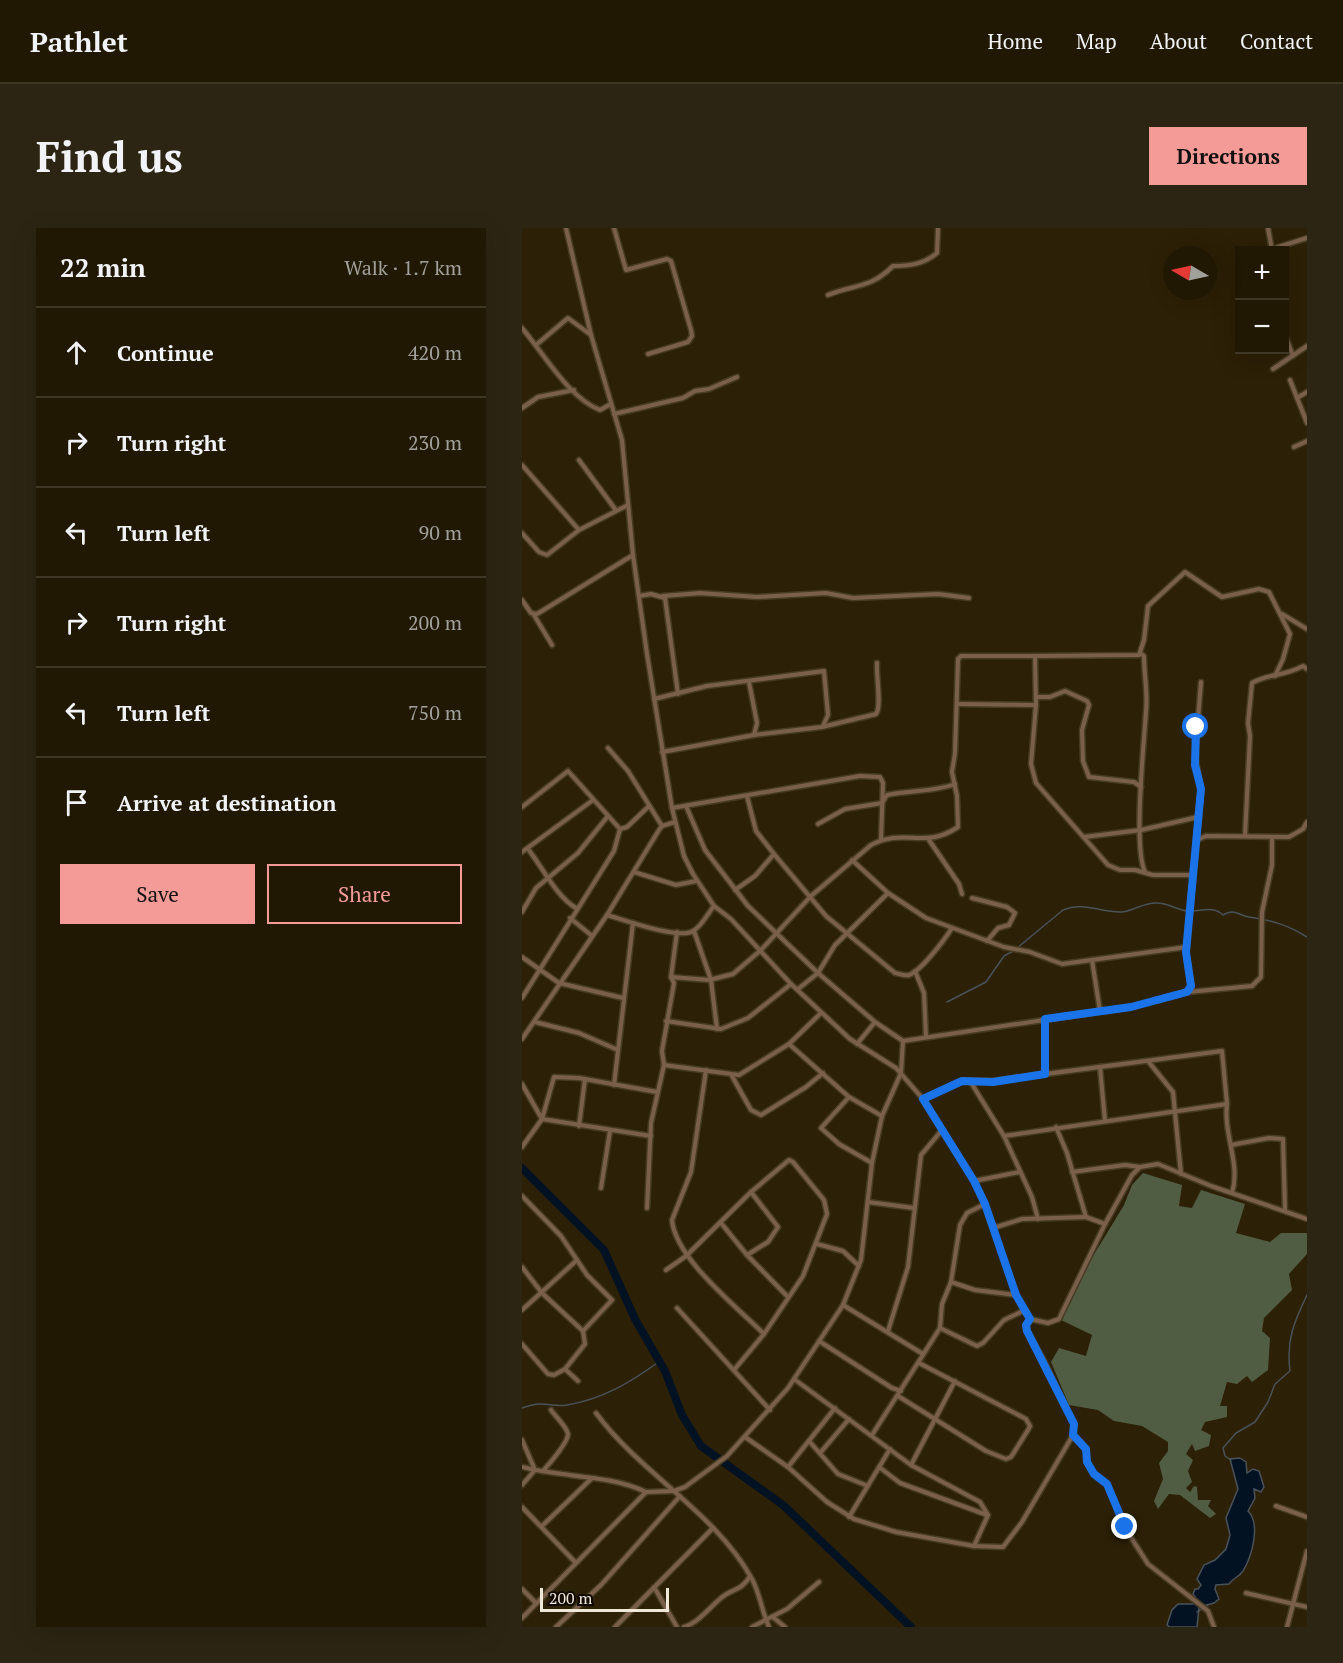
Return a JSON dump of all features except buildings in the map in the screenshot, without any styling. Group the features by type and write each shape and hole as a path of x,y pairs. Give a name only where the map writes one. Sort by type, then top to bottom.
{"street":[{"path":"566,228 591,335 622,440 633,555 662,752 672,808 684,856 697,880 714,906 761,950 790,984 857,1044 890,1063 923,1099 974,1181 985,1204 1016,1295 1023,1311 1030,1319 1048,1323 1059,1319 1105,1224 1132,1175 1140,1167"},
{"path":"614,228 626,270 666,259 670,261 691,330 692,336 688,342 648,354"},
{"path":"828,295 862,287 884,275 893,266 914,265 930,260 937,253 938,228"},
{"path":"1268,228 1271,246"},
{"path":"1284,246 1307,238"},
{"path":"536,345 568,318 591,335"},
{"path":"522,328 553,369 592,407 600,410 611,404"},
{"path":"1289,345 1293,356"},
{"path":"1273,369 1307,346"},
{"path":"614,414 683,398 695,391 737,377"},
{"path":"1290,380 1307,423"},
{"path":"522,408 538,397 574,390"},
{"path":"1297,398 1307,392"},
{"path":"1294,447 1307,441"},
{"path":"579,460 615,510"},
{"path":"522,465 579,530"},
{"path":"522,533 539,552 547,555 579,530 628,505"},
{"path":"534,614 633,555"},
{"path":"671,977 711,980 733,974 761,950 811,896 852,860 881,840 903,836 929,840 958,827 952,772 958,657 1136,656 1140,653 1148,606 1185,572 1225,597 1259,589 1269,592 1290,634 1283,659 1275,676"},
{"path":"639,596 700,593 757,597 826,592 853,598 938,594 969,598"},
{"path":"663,596 678,694"},
{"path":"522,600 534,614 552,645"},
{"path":"1280,613 1307,629"},
{"path":"1140,653 1144,656 1146,710 1141,787 1142,863 1145,873"},
{"path":"1035,656 1036,705 1031,764 1033,778 1113,868 1145,873 1193,875"},
{"path":"1245,836 1252,682 1261,678 1282,676 1305,668 1307,660"},
{"path":"662,752 754,735 822,727 878,712 877,663"},
{"path":"654,699 707,686 749,682 792,673 824,671 828,716 822,727"},
{"path":"749,682 757,723 754,735"},
{"path":"1187,992 1191,986 1187,947 1201,789 1195,765 1201,682"},
{"path":"1036,697 1050,697 1065,691 1087,701 1089,705 1082,735 1083,761 1089,777 1134,782 1141,787"},
{"path":"957,704 1036,705"},
{"path":"608,748 624,766 662,826"},
{"path":"522,807 567,771 574,774 593,800 621,829"},
{"path":"672,808 864,775 882,780 881,840"},
{"path":"818,824 845,809 882,802 887,795 928,788 939,790 955,784"},
{"path":"747,796 756,831 774,854 826,916 895,973 908,975 915,971 937,950 952,928"},
{"path":"522,852 593,800"},
{"path":"621,829 627,827 649,806"},
{"path":"686,806 705,850 735,890 818,973 875,1022 903,1041 1131,1007 1187,992 1252,986 1262,974 1260,956 1262,912 1272,865 1272,837"},
{"path":"522,912 532,893 578,853 608,816"},
{"path":"1084,837 1141,830 1198,817"},
{"path":"522,1039 558,983 607,915 662,826 675,822"},
{"path":"1197,840 1206,837 1289,837 1303,829 1307,822"},
{"path":"522,998 576,908 614,851 621,829"},
{"path":"929,840 959,884 962,894"},
{"path":"528,849 551,878 565,902 576,908"},
{"path":"735,890 755,876 774,854"},
{"path":"852,860 888,892 926,918 1062,964 1187,947"},
{"path":"634,872 676,885 697,880"},
{"path":"798,989 818,973 831,952 848,932 888,892"},
{"path":"972,898 1007,907 1015,914 1009,925 998,928 987,940"},
{"path":"607,915 677,932 694,931 714,906"},
{"path":"570,918 591,935"},
{"path":"614,1085 633,922"},
{"path":"694,931 711,980 717,1029"},
{"path":"647,1208 651,1136 657,1092 664,1065 662,1051 674,983 671,977 677,932"},
{"path":"522,957 540,967 558,983 623,998"},
{"path":"1092,960 1100,1011"},
{"path":"915,971 924,993 926,1037"},
{"path":"666,1021 717,1029 748,1018 790,984"},
{"path":"664,1065 739,1075 789,1044 821,1013"},
{"path":"1045,1019 1045,1074"},
{"path":"535,1022 579,1033 618,1050"},
{"path":"857,1044 875,1022"},
{"path":"522,1467 591,1479 604,1478 646,1492 674,1491 685,1487 713,1467 746,1437 794,1379 843,1305 859,1266 865,1239 872,1163 882,1116 901,1073 903,1041"},
{"path":"789,1044 849,1097 882,1116"},
{"path":"923,1099 954,1083 993,1082 1222,1051 1227,1104 1226,1121 1235,1182 1232,1193"},
{"path":"1149,1061 1172,1088 1176,1111 1180,1174"},
{"path":"1100,1067 1105,1121"},
{"path":"706,1070 691,1172 672,1220 686,1256 764,1334"},
{"path":"732,1075 751,1110 761,1115 806,1087 822,1073"},
{"path":"522,1147 542,1119 554,1077 585,1079 657,1092"},
{"path":"579,1126 585,1079"},
{"path":"970,1081 1004,1136 1032,1197 1038,1219"},
{"path":"522,1084 542,1119 651,1136"},
{"path":"849,1097 821,1128 839,1144 872,1163"},
{"path":"1004,1136 1227,1104"},
{"path":"1056,1127 1086,1217"},
{"path":"888,1331 908,1267 921,1155 942,1130"},
{"path":"602,1188 610,1131"},
{"path":"936,1136 946,1135"},
{"path":"1231,1145 1269,1138 1282,1139 1285,1210"},
{"path":"666,1270 686,1256 784,1162 793,1162 824,1200 827,1207 817,1245 803,1276 764,1334 734,1370"},
{"path":"1072,1172 1125,1164 1140,1167 1158,1164 1307,1219"},
{"path":"974,1181 1020,1172"},
{"path":"747,1255 768,1242 778,1227 751,1192"},
{"path":"522,1196 561,1236 577,1260 612,1300 583,1331"},
{"path":"868,1202 914,1208"},
{"path":"872,1435 940,1328 942,1304 951,1282 960,1225 967,1214 985,1204"},
{"path":"993,1228 1022,1219 1086,1217 1105,1224"},
{"path":"721,1223 747,1255 788,1297"},
{"path":"817,1245 843,1251 859,1266"},
{"path":"522,1310 577,1260"},
{"path":"522,1267 542,1293 583,1331 585,1344 565,1369 554,1375 548,1374 522,1344"},
{"path":"951,1282 975,1290 1016,1295"},
{"path":"843,1305 923,1354"},
{"path":"677,1308 770,1410"},
{"path":"940,1328 977,1346 983,1343 1004,1320 1023,1311"},
{"path":"746,1437 788,1467 822,1498 849,1517 896,1532 997,1549 1012,1538 1073,1435 1074,1424 1027,1331 1026,1325 1030,1319"},
{"path":"819,1341 892,1388 901,1391"},
{"path":"898,1396 986,1451 1006,1459 1011,1457 1030,1426 1026,1419 919,1363"},
{"path":"565,1369 578,1381"},
{"path":"794,1379 911,1465 980,1502 988,1515"},
{"path":"911,1465 955,1382"},
{"path":"788,1467 835,1408"},
{"path":"542,1471 555,1458 567,1437 566,1431 551,1410"},
{"path":"596,1413 645,1465 713,1528 750,1576 769,1627"},
{"path":"820,1452 849,1419"},
{"path":"1073,1435 1086,1449 1087,1462 1094,1474 1107,1484 1125,1527 1148,1564 1203,1606 1208,1611 1214,1627"},
{"path":"522,1440 535,1470"},
{"path":"809,1441 838,1474 868,1486"},
{"path":"849,1517 890,1449"},
{"path":"879,1467 900,1484 988,1515"},
{"path":"522,1485 535,1470"},
{"path":"542,1526 591,1479"},
{"path":"522,1618 535,1602 646,1492"},
{"path":"556,1627 601,1585 680,1496"},
{"path":"1276,1506 1307,1517"},
{"path":"522,1507 575,1562"},
{"path":"974,1546 988,1515"},
{"path":"615,1627 713,1528"},
{"path":"1287,1627 1307,1551"},
{"path":"684,1627 711,1609 722,1596 740,1589 750,1576"},
{"path":"752,1627 765,1619 774,1618 819,1582"},
{"path":"654,1587 677,1627"},
{"path":"522,1589 535,1602"},
{"path":"1246,1593 1307,1607"},
{"path":"774,1618 785,1627"}],"green space":[{"path":"1143,1173 1182,1185 1179,1206 1192,1208 1201,1190 1245,1204 1236,1233 1270,1242 1281,1233 1307,1233 1307,1254 1289,1274 1292,1290 1264,1318 1262,1331 1270,1338 1268,1370 1252,1382 1247,1376 1237,1384 1227,1382 1220,1406 1227,1406 1227,1417 1205,1422 1201,1430 1211,1435 1209,1446 1195,1451 1192,1444 1186,1454 1193,1460 1188,1471 1192,1482 1186,1488 1190,1492 1194,1486 1197,1487 1198,1500 1211,1500 1208,1506 1216,1514 1210,1518 1180,1495 1169,1494 1158,1509 1154,1501 1163,1479 1159,1463 1168,1451 1168,1442 1142,1426 1114,1421 1098,1410 1069,1405 1051,1362 1059,1348 1086,1356 1092,1335 1061,1320 1087,1266 1124,1205 1132,1185"}],"water":[{"path":"1240,1458 1246,1462 1247,1473 1253,1469 1259,1471 1264,1487 1261,1492 1254,1489 1255,1498 1248,1511 1252,1517 1255,1532 1246,1565 1229,1584 1216,1585 1215,1589 1219,1599 1214,1603 1199,1607 1197,1627 1170,1627 1167,1625 1172,1610 1178,1604 1193,1604 1197,1600 1193,1594 1195,1589 1201,1585 1197,1579 1204,1565 1215,1560 1226,1549 1230,1535 1226,1518 1238,1489 1230,1459"}],"waterway":[{"path":"1017,948 1063,910 1085,907 1122,912 1152,903 1161,903 1188,911 1215,910 1223,915 1233,912 1279,924 1307,937"},
{"path":"947,1002 986,982 1004,956 1013,951"},
{"path":"522,1168 604,1250 635,1319 665,1371 682,1415 701,1446 783,1505 911,1627"},
{"path":"1231,1460 1225,1456 1223,1448 1236,1433 1255,1422 1268,1402 1275,1384 1290,1371 1290,1340 1307,1295"},
{"path":"522,1408 537,1404 561,1406 593,1399 627,1383 660,1361"},
{"path":"1197,1612 1208,1605"}],"route":[{"path":"1125,1527 1107,1484 1094,1474 1087,1462 1086,1449 1073,1435 1074,1424 1027,1331 1026,1325 1030,1319 1023,1311 1016,1295 985,1204 974,1181 923,1099 962,1081 993,1082 1045,1074 1043,1031 1045,1019 1131,1007 1187,992 1191,986 1191,979 1186,952 1201,789 1195,765 1196,727"}]}
